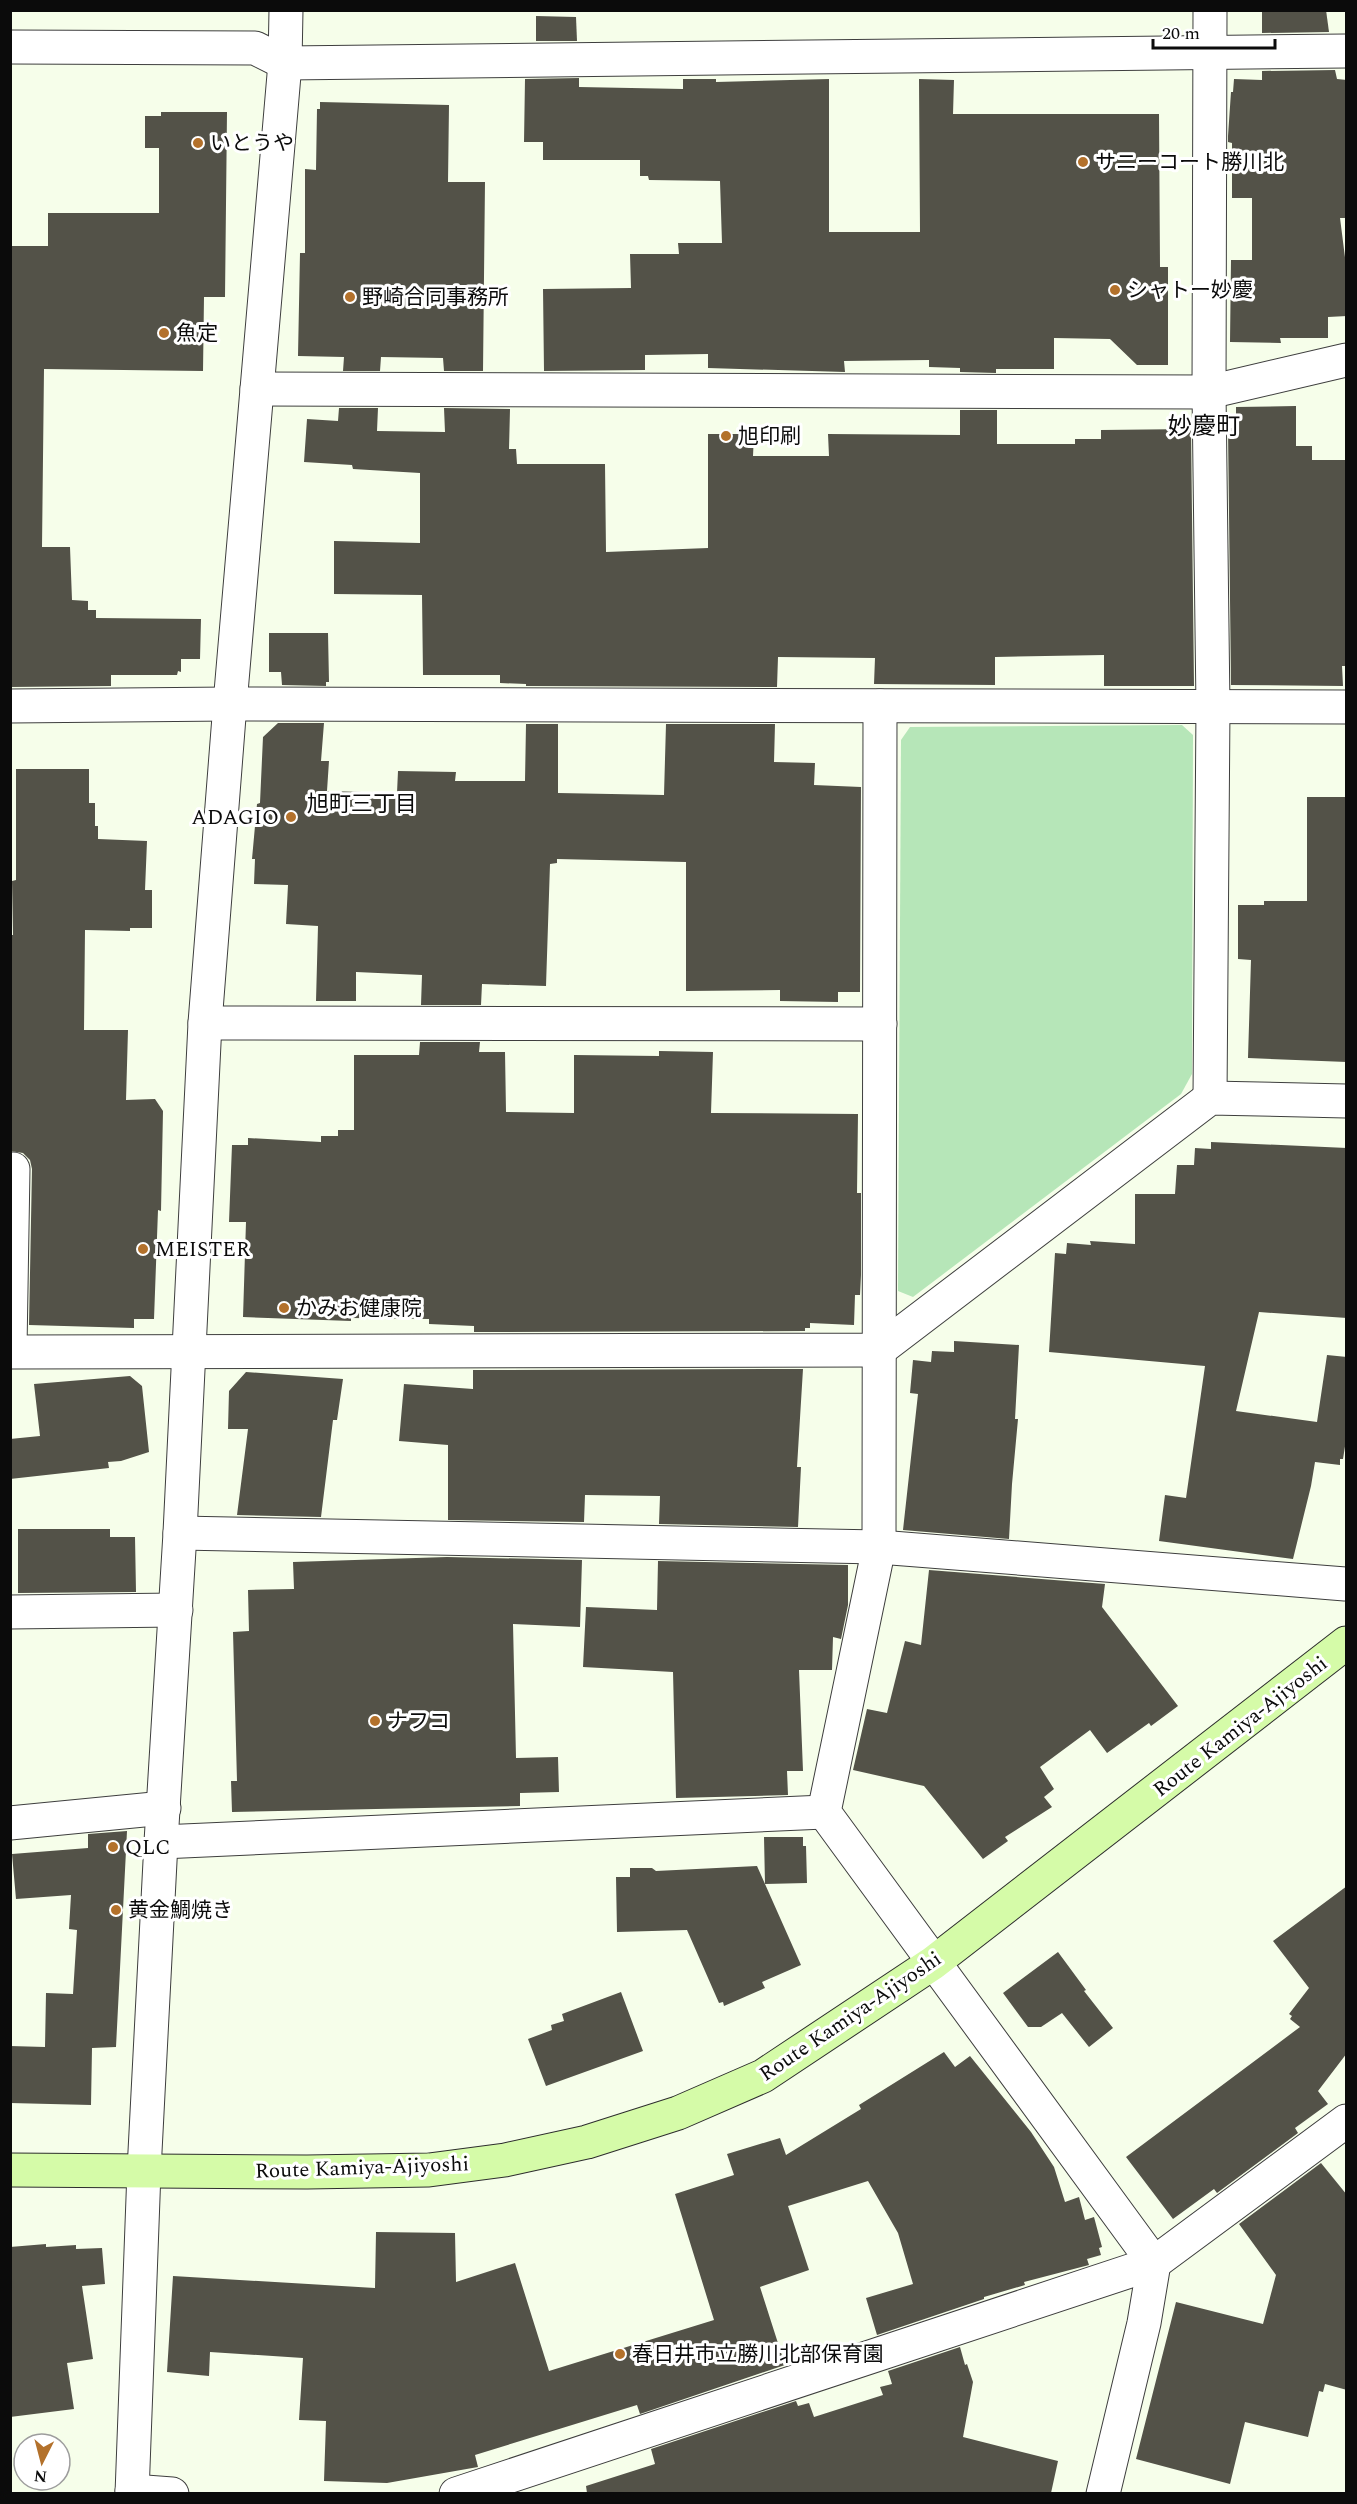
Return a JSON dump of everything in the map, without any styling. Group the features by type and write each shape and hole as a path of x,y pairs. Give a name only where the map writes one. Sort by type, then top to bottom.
{"main road":[{"name":"Route Kamiya-Ajiyoshi","path":"10,2169 429,2170 506,2160 587,2142 678,2113 763,2076 933,1963 1347,1643"}],"street":[{"path":"172,2493 132,2492 144,2171 176,1610 205,1023 285,63 285,10"},
{"path":"1210,10 1209,392 1213,707 1210,1098"},
{"path":"10,46 255,48 285,63 1347,51"},
{"path":"257,389 1209,392 1347,360"},
{"path":"10,706 230,704 1347,707"},
{"path":"880,706 879,1547 824,1812 1154,2263 1144,2324 1103,2493"},
{"path":"205,1023 880,1024"},
{"path":"13,1168 10,1350 879,1350 1210,1098 1347,1101"},
{"path":"180,1533 879,1547 1346,1584"},
{"path":"10,1612 176,1610"},
{"path":"10,1823 164,1808"},
{"path":"161,1842 824,1812"},
{"path":"456,2493 1154,2263 1347,2121"}],"green space":[{"path":"1182,725 1193,735 1192,1074 1181,1094 913,1297 898,1291 901,740 910,727"}],"building":[{"path":"1262,10 1326,10 1329,32 1262,33"},
{"path":"536,16 576,17 577,41 536,41"},
{"path":"1335,70 1337,79 1347,80 1347,218 1340,218 1347,273 1347,316 1328,317 1328,338 1280,338 1281,343 1230,342 1231,260 1252,260 1252,198 1232,198 1232,143 1228,142 1228,136 1234,79 1262,80 1262,71"},
{"path":"579,78 579,87 683,89 683,79 716,79 716,82 829,79 829,232 920,232 919,79 954,80 953,114 1159,114 1160,267 1168,267 1168,365 1137,365 1110,339 1054,338 1054,369 996,369 996,373 960,372 960,368 929,367 929,360 844,361 845,372 708,368 708,354 645,355 645,370 544,371 543,289 631,288 630,254 679,254 678,243 722,243 720,181 649,180 648,176 640,176 640,160 543,160 543,142 524,142 525,79"},
{"path":"320,102 449,105 448,182 485,182 483,371 444,371 443,358 381,357 380,371 343,371 344,357 298,356 300,253 305,253 305,169 316,170 317,109 320,109"},
{"path":"161,112 227,112 225,297 204,297 203,371 44,369 42,547 70,547 72,600 88,601 88,610 96,610 96,618 201,619 200,659 181,659 181,672 178,671 177,675 111,675 111,686 10,687 10,246 48,246 48,213 159,213 159,148 145,148 145,116 161,116"},
{"path":"1296,406 1296,446 1312,446 1312,460 1347,460 1347,666 1342,666 1343,686 1231,685 1228,428 1236,428 1236,407"},
{"path":"339,408 378,408 377,431 445,432 444,408 510,409 509,449 516,449 517,464 605,464 606,552 708,548 708,434 754,434 753,456 829,456 828,434 960,435 960,410 997,410 997,444 1075,444 1075,439 1101,439 1101,430 1191,429 1194,686 1104,686 1104,655 995,657 995,685 874,684 875,658 778,657 777,687 526,686 526,684 500,683 500,675 423,675 422,595 334,594 334,541 420,543 420,473 353,469 352,465 304,462 307,419 338,421"},
{"path":"269,633 328,633 329,682 326,682 326,686 282,685 281,672 269,672"},
{"path":"278,723 324,723 321,761 329,761 327,791 397,793 398,771 456,772 455,781 525,781 526,724 558,724 558,793 664,795 666,724 775,724 774,762 815,763 814,785 861,787 860,992 838,992 838,1002 780,1001 780,990 686,991 686,862 557,859 557,863 550,864 546,986 482,984 481,1005 421,1005 422,975 356,972 356,1001 316,1001 318,926 286,924 288,885 254,884 255,859 252,859 257,804 260,803 263,737"},
{"path":"16,769 89,769 89,803 95,803 95,826 98,826 98,839 147,841 145,890 152,890 152,928 130,928 130,931 85,930 84,1030 128,1030 126,1100 155,1099 163,1111 161,1211 158,1210 154,1319 134,1319 134,1328 29,1325 32,1169 30,1160 23,1153 10,1151 10,935 13,935 12,881 16,880"},
{"path":"1307,797 1347,797 1347,1062 1248,1058 1251,960 1238,959 1238,905 1264,905 1264,901 1307,901"},
{"path":"420,1042 480,1042 479,1052 505,1052 506,1112 574,1113 574,1055 659,1056 659,1051 713,1052 711,1113 858,1114 857,1193 861,1193 861,1275 860,1295 855,1295 854,1325 810,1323 810,1328 805,1328 805,1331 474,1332 474,1326 429,1324 429,1319 351,1318 351,1321 243,1317 246,1222 229,1222 232,1145 248,1145 248,1138 321,1142 321,1136 338,1136 338,1130 354,1130 354,1055 419,1055"},
{"path":"1211,1142 1347,1148 1347,1318 1259,1312 1236,1411 1317,1422 1327,1355 1347,1357 1347,1434 1343,1459 1340,1459 1340,1465 1315,1462 1293,1559 1159,1541 1165,1495 1186,1498 1205,1366 1049,1352 1055,1253 1066,1254 1067,1243 1091,1245 1090,1241 1135,1244 1135,1194 1175,1194 1177,1165 1194,1165 1195,1148 1211,1149"},
{"path":"954,1341 1019,1345 1015,1419 1018,1419 1009,1539 903,1530 918,1394 910,1393 913,1360 931,1362 932,1351 954,1352"},
{"path":"803,1369 797,1467 801,1467 798,1527 659,1524 660,1496 585,1495 584,1522 448,1520 448,1445 399,1441 404,1384 473,1389 473,1370"},
{"path":"246,1372 343,1379 337,1420 333,1420 321,1517 237,1515 248,1429 228,1429 229,1391"},
{"path":"130,1376 142,1386 149,1452 121,1461 108,1462 109,1468 10,1479 10,1439 40,1436 34,1384"},
{"path":"18,1529 110,1529 110,1537 135,1537 136,1592 18,1593"},
{"path":"447,1557 582,1560 580,1627 513,1624 516,1758 558,1757 559,1792 520,1793 520,1806 232,1812 231,1781 237,1781 233,1632 249,1631 248,1590 294,1589 293,1562"},
{"path":"658,1561 848,1565 848,1605 841,1639 833,1637 832,1670 799,1670 803,1771 787,1771 788,1795 676,1798 673,1672 583,1667 586,1607 657,1610"},
{"path":"929,1570 1105,1584 1102,1607 1178,1706 1151,1726 1149,1723 1107,1753 1090,1730 1040,1767 1054,1789 1044,1797 1052,1807 1005,1837 1008,1841 983,1859 924,1786 853,1770 867,1709 887,1713 905,1641 921,1645"},
{"path":"127,1831 116,2047 92,2048 91,2105 10,2103 10,2046 45,2047 46,1993 73,1994 77,1930 69,1929 71,1895 16,1899 12,1854 88,1848 88,1834"},
{"path":"764,1837 803,1837 803,1846 806,1846 807,1883 765,1884"},
{"path":"757,1866 801,1965 762,1982 765,1988 724,2006 723,2002 719,2003 687,1930 617,1932 616,1877 630,1877 630,1868 652,1868 656,1871"},
{"path":"1347,1886 1347,2053 1318,2091 1328,2104 1295,2128 1298,2133 1217,2193 1214,2189 1173,2219 1126,2157 1300,2027 1290,2019 1292,2016 1289,2014 1309,1988 1273,1941"},
{"path":"1058,1952 1086,1990 1084,1991 1113,2028 1089,2047 1062,2013 1041,2027 1028,2027 1003,1993"},
{"path":"621,1992 643,2051 546,2086 528,2039 552,2030 551,2025 564,2021 562,2014"},
{"path":"944,2052 955,2067 970,2056 1031,2132 1054,2167 1065,2202 1079,2197 1085,2220 1094,2217 1102,2247 1099,2248 1101,2255 1087,2259 1089,2265 1024,2282 1025,2285 877,2335 866,2298 913,2284 898,2233 868,2181 788,2206 809,2270 760,2287 785,2365 640,2414 637,2405 475,2455 478,2467 387,2483 324,2481 326,2421 299,2420 303,2358 210,2352 209,2376 167,2372 173,2276 375,2288 376,2232 455,2233 456,2282 515,2263 549,2371 714,2320 675,2194 734,2175 727,2154 780,2138 786,2155 861,2109 859,2105"},
{"path":"1321,2163 1347,2195 1347,2390 1325,2384 1323,2392 1319,2391 1308,2437 1245,2422 1230,2484 1136,2459 1176,2302 1263,2324 1276,2275 1239,2224"},
{"path":"46,2244 46,2247 76,2245 76,2249 102,2248 105,2284 82,2286 93,2359 67,2363 74,2409 10,2417 10,2247"},
{"path":"960,2347 973,2382 963,2437 1058,2461 1051,2493 587,2493 586,2486 655,2464 651,2449 796,2401 798,2406 809,2403 814,2417 883,2395 880,2387 892,2384 888,2371"}],"place":[{"name":"いとうや","path":"198,143"},
{"name":"サニーコート勝川北","path":"1083,162"},
{"name":"シャトー妙慶","path":"1115,290"},
{"name":"野崎合同事務所","path":"350,297"},
{"name":"魚定","path":"164,333"},
{"name":"旭印刷","path":"726,436"},
{"name":"ADAGIO","path":"291,817"},
{"name":"MEISTER","path":"143,1249"},
{"name":"かみお健康院","path":"284,1308"},
{"name":"ナフコ","path":"375,1721"},
{"name":"QLC","path":"113,1847"},
{"name":"黄金鯛焼き","path":"116,1910"},
{"name":"春日井市立勝川北部保育園","path":"620,2354"}],"district":[{"name":"妙慶町","path":"1204,426"},
{"name":"旭町三丁目","path":"362,803"}]}
